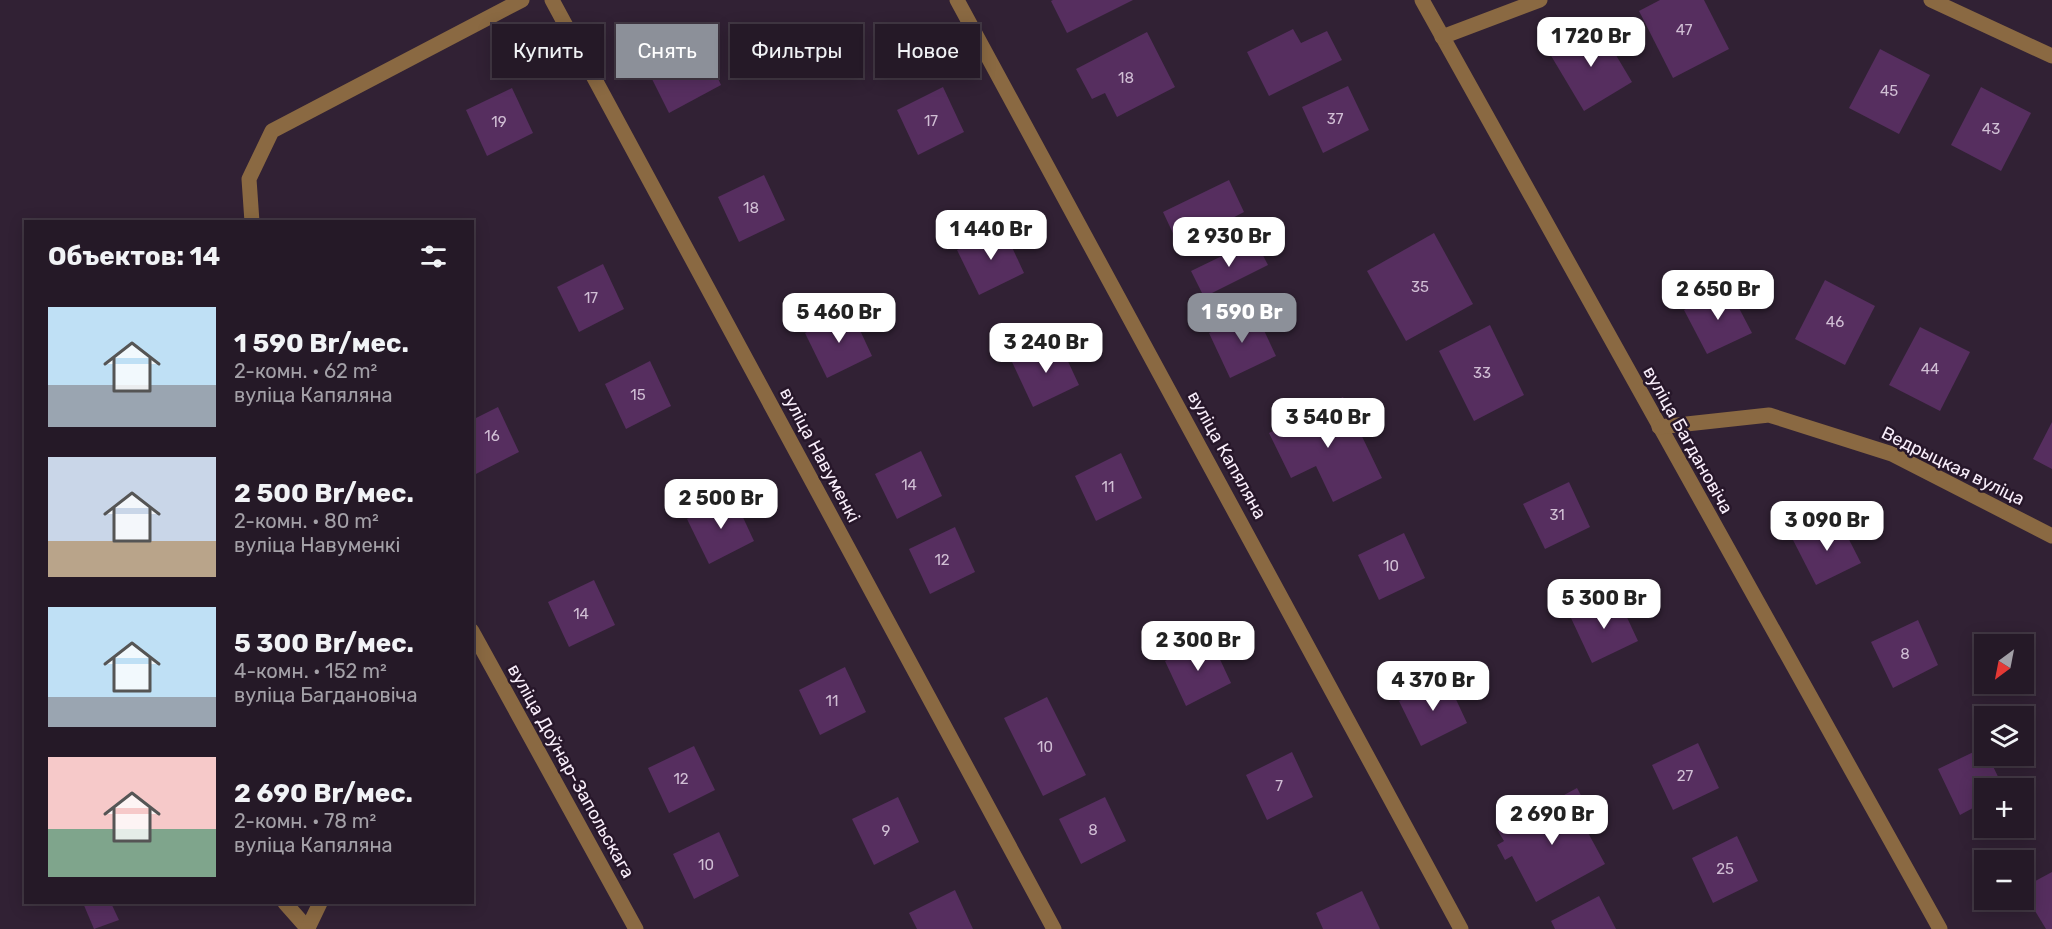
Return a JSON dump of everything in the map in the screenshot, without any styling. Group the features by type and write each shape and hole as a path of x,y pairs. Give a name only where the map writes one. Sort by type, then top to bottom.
{"street":[{"path":"252,220 249,179 272,131 522,0"},
{"name":"вуліца Навуменкі","path":"552,0 1054,929"},
{"name":"вуліца Капяляна","path":"957,0 1461,929"},
{"name":"вуліца Багдановіча","path":"1422,0 1940,929"},
{"path":"1442,37 1540,0"},
{"path":"1931,0 2052,56"},
{"name":"Ведрыцкая вуліца","path":"1659,427 1769,415 1893,454 2052,536"},
{"name":"вуліца Доўнар-Запольскага","path":"474,635 636,929"},
{"path":"286,904 308,929 320,904"}],"building":[{"path":"1133,0 1067,33 1051,1"},
{"path":"1660,0 1704,0 1729,49 1673,78 1639,11"},
{"path":"1598,25 1632,82 1584,111 1550,54"},
{"path":"1293,29 1301,43 1327,31 1342,60 1269,96 1247,52"},
{"path":"1147,32 1175,87 1117,117 1105,93 1092,99 1076,69"},
{"path":"1880,49 1930,75 1899,134 1849,108"},
{"path":"652,78 718,78 721,85 669,113"},
{"path":"1348,86 1369,130 1323,153 1302,107"},
{"path":"943,87 964,132 918,155 897,110"},
{"path":"1981,87 2031,113 2001,171 1951,145"},
{"path":"512,88 533,133 487,156 466,110"},
{"path":"764,175 785,220 739,242 718,197"},
{"path":"1229,180 1244,212 1221,224 1227,237 1202,249 1196,236 1178,244 1163,212"},
{"path":"1003,228 1024,273 979,295 957,250"},
{"path":"1434,233 1473,304 1406,341 1367,271"},
{"path":"1255,240 1268,265 1204,297 1191,271"},
{"path":"603,264 624,309 579,332 557,287"},
{"path":"1825,280 1875,306 1845,365 1795,339"},
{"path":"1728,287 1752,333 1707,354 1684,310"},
{"path":"851,311 872,356 827,378 805,333"},
{"path":"1255,311 1276,356 1230,378 1209,333"},
{"path":"1490,325 1524,395 1474,421 1439,351"},
{"path":"1920,327 1970,352 1940,411 1889,385"},
{"path":"1058,340 1079,385 1033,407 1012,362"},
{"path":"650,361 671,406 626,429 605,384"},
{"path":"1343,397 1382,478 1333,502 1316,466 1291,478 1269,433"},
{"path":"498,407 519,452 474,475 474,419"},
{"path":"2052,422 2052,469 2033,459"},
{"path":"921,451 942,496 897,519 875,474"},
{"path":"1121,453 1142,498 1096,521 1075,476"},
{"path":"1569,482 1590,527 1545,549 1523,504"},
{"path":"733,496 754,541 709,564 687,519"},
{"path":"1838,518 1861,563 1816,585 1793,540"},
{"path":"955,527 975,572 930,594 909,549"},
{"path":"1404,533 1425,578 1379,600 1358,555"},
{"path":"594,580 615,625 569,647 548,602"},
{"path":"1617,596 1638,641 1592,663 1571,618"},
{"path":"1918,620 1938,665 1893,688 1871,642"},
{"path":"1210,638 1231,683 1186,706 1165,661"},
{"path":"845,667 866,712 820,735 799,690"},
{"path":"1446,678 1467,723 1421,746 1399,701"},
{"path":"1047,697 1086,775 1043,796 1004,718"},
{"path":"1698,743 1719,788 1673,810 1652,765"},
{"path":"694,746 715,790 669,813 648,768"},
{"path":"1292,752 1313,797 1267,820 1246,775"},
{"path":"1974,752 1974,766 1993,766 1999,778 1974,778 1974,807 1960,815 1938,769"},
{"path":"1577,788 1590,812 1580,818 1605,864 1536,902 1512,856 1505,860 1497,845 1504,841 1498,831"},
{"path":"898,797 919,842 874,865 852,819"},
{"path":"1105,797 1126,841 1081,864 1059,819"},
{"path":"719,832 739,876 694,899 673,854"},
{"path":"1737,836 1758,881 1713,903 1692,858"},
{"path":"2052,872 2052,929 2046,929 2034,909 2034,882"},
{"path":"955,890 973,929 917,929 909,913"},
{"path":"1362,891 1380,929 1323,929 1316,913"},
{"path":"1599,896 1616,929 1555,929 1551,921"},
{"path":"83,904 111,904 119,920 94,929"}]}
